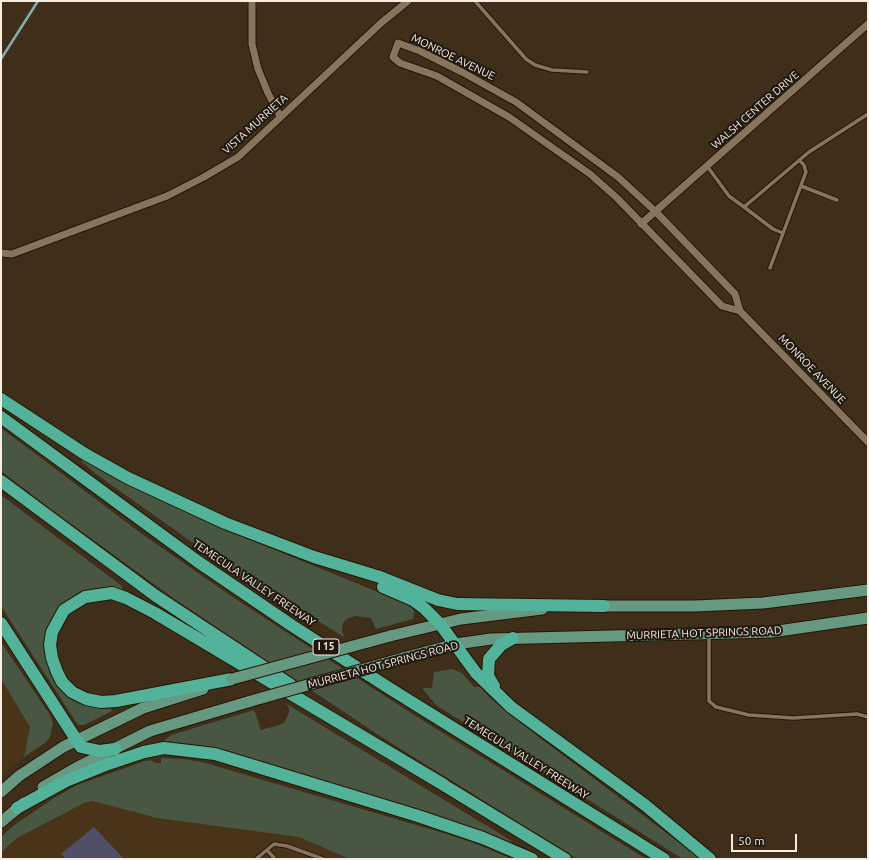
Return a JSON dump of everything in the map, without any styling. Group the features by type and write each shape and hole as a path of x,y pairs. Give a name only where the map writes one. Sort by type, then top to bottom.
{"highway":[{"path":"1,399 85,454 128,478 225,523 314,557 413,600 440,624 456,644 476,674 511,707 644,805 710,859"},
{"name":"TEMECULA VALLEY FREEWAY","path":"1,416 166,538 291,625 389,688 664,859"},
{"path":"1,481 156,596 444,785"},
{"path":"314,557 380,577 438,600 457,604 604,606"},
{"path":"232,679 116,701 101,702 72,692 62,682 52,658 50,645 52,632 64,610 85,597 112,593 126,598 156,613 565,859"},
{"path":"1,623 75,740 81,747 100,751 115,749"},
{"path":"511,707 488,676 488,668 489,659 494,652 513,638"},
{"path":"18,808 66,781 108,764 144,752 164,748 215,754 418,816 483,838 532,859"}],"main road":[{"path":"1,792 43,758 75,740 143,708 232,679 440,624 495,614 604,606 695,606 763,603 868,590"},
{"name":"MURRIETA HOT SPRINGS ROAD","path":"1,822 46,786 76,768 150,732 251,701 456,644 513,638 771,632 868,618"}],"street":[{"path":"252,1 252,44 258,69 280,116"},
{"name":"VISTA MURRIETA","path":"1,253 12,254 167,196 238,157 280,116 376,28 408,1"},
{"name":"WALSH CENTER DRIVE","path":"641,224 868,24"},
{"name":"MONROE AVENUE","path":"740,311 722,306 617,198 590,174 509,117 437,76 400,63 394,57 398,43 420,51 516,102 618,177 656,212 735,294 740,311 868,442"}],"lane":[{"path":"474,1 526,59 535,65 552,70 587,72"},
{"path":"744,207 799,160 868,114"},
{"path":"770,268 806,172 804,165 799,160"},
{"path":"707,166 729,196 773,229 783,233"},
{"path":"801,186 837,200"},
{"path":"709,634 709,701 716,707 749,715 793,718 857,714 868,717"},
{"path":"256,859 274,844 287,846 323,859"},
{"path":"267,850 275,859"}],"shaded area":[{"path":"1,679 30,727 24,757 1,776"},
{"path":"101,790 326,827 372,859 1,859 1,837"}],"green space":[{"path":"1,428 142,534 234,598 414,715 646,859 577,859 380,736 176,600 1,471"},
{"path":"82,458 142,491 212,524 407,604 414,610 413,619 376,629 371,618 356,616 348,618 343,623 342,631 344,637 279,597 258,589 96,474 81,461"},
{"path":"1,495 122,586 122,589 118,590 95,589 84,592 71,598 62,606 46,658 53,676 84,704 95,707 110,707 112,711 84,725 79,725 76,722 1,606"},
{"path":"1,642 50,715 53,723 50,737 45,743 24,757 30,727 1,679"},
{"path":"452,669 462,673 474,687 480,687 491,699 544,741 701,859 683,859 436,705 422,688 432,688 434,672"},
{"path":"285,703 510,840 514,845 202,747 161,743 171,735 254,710 261,730 279,725 284,723 289,713 289,708"},
{"path":"161,758 202,762 450,835 474,843 512,859 350,859 299,837 157,818 93,801 84,803 17,838 1,852 1,837 13,826 54,798 77,785 145,761 151,760 155,763 161,763"}],"building":[{"path":"819,369 827,380 820,385 810,376"},
{"path":"94,827 124,859 66,859 61,854"}],"waterway":[{"path":"1,59 38,1"}]}
